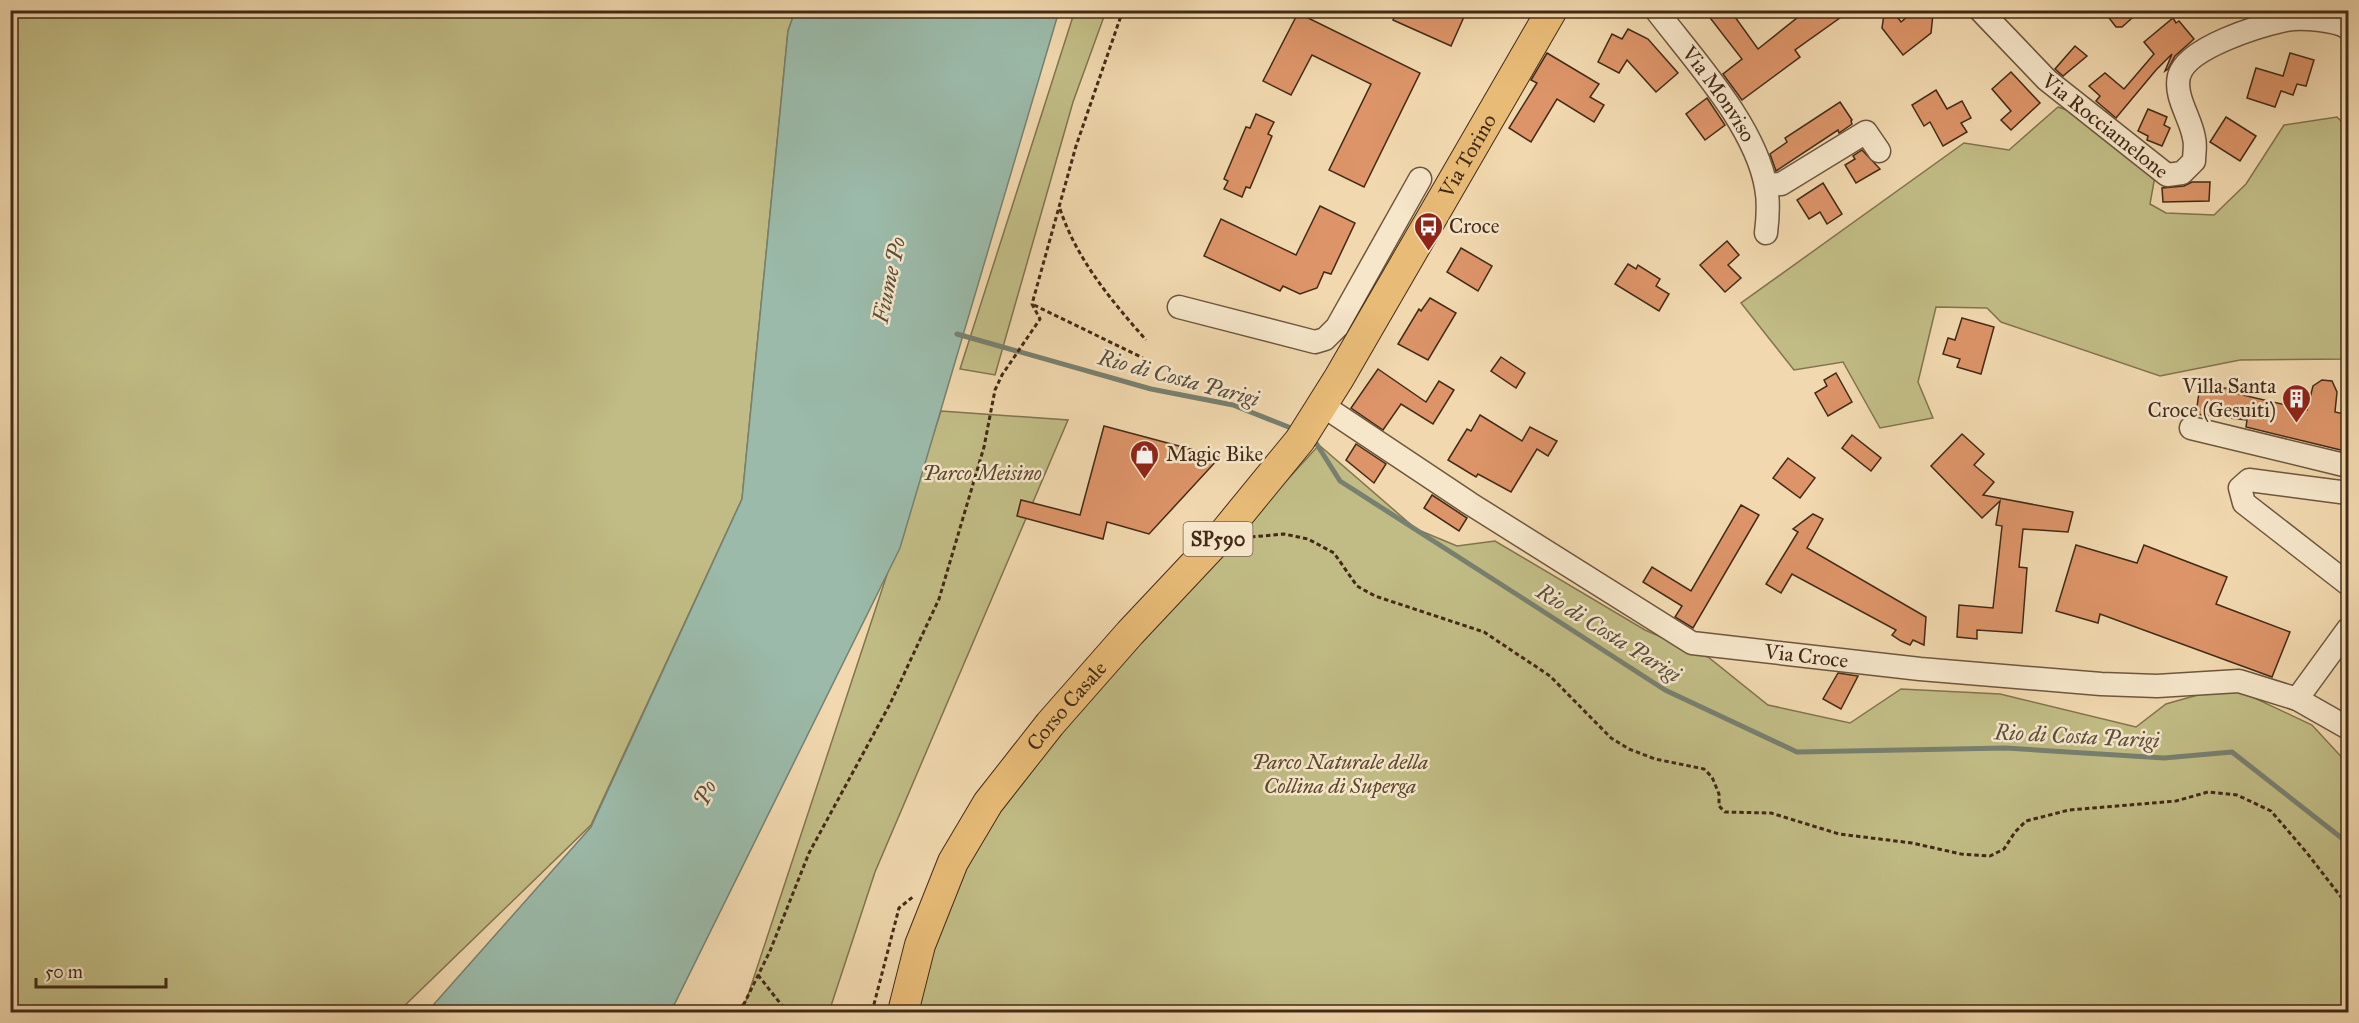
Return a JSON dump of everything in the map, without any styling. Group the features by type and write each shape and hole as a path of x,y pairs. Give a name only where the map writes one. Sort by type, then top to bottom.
{"main road":[{"name":"Via Torino","path":"1311,423 1401,243 1552,10"},
{"name":"Corso Casale","path":"903,1012 920,945 959,852 988,803 1050,724 1130,633 1224,533 1311,423"}],"street":[{"name":"Via Monviso","path":"1656,10 1745,131 1766,185 1769,208 1766,233"},
{"name":"Via Rocciamelone","path":"1980,10 2047,80 2167,175 2182,173 2194,161 2195,139 2178,91 2179,75 2194,56 2226,39 2288,20 2339,22 2349,28"},
{"path":"1766,185 1781,184 1866,132 1879,151"},
{"path":"1179,307 1273,335 1316,342 1325,339 1337,327 1401,243 1420,179"},
{"name":"Via Croce","path":"1311,423 1469,503 1692,643 1920,669 2101,684 2157,686 2239,681 2297,699 2349,728"},
{"path":"2191,428 2349,466"},
{"path":"2349,493 2249,480 2240,488 2244,503 2349,584"},
{"path":"2297,699 2349,629"}],"path":[{"path":"740,1012 770,951 809,853 890,704 939,599 984,447 995,390 1002,375 1040,319 1032,304 1076,146 1123,10"},
{"path":"1059,208 1069,236 1107,296 1146,340"},
{"path":"1032,304 1143,358"},
{"path":"1224,533 1233,537 1246,538 1284,534 1308,539 1335,554 1357,586 1375,596 1484,632 1550,676 1611,738 1655,759 1704,769 1712,777 1719,794 1719,806 1725,812 1771,813 1839,834 1912,843 1961,854 1989,856 2004,849 2015,832 2026,821 2069,810 2176,801 2208,792 2237,795 2271,811 2349,906"},
{"path":"758,975 787,1012"}],"green space":[{"path":"1075,10 1106,11 1073,102 995,375 960,369"},
{"path":"10,11 795,11 788,31 742,499 591,825 398,1012 11,1012"},
{"path":"2058,107 2124,130 2155,176 2150,204 2166,213 2214,215 2246,184 2284,125 2337,117 2348,128 2348,359 2240,360 2160,376 2001,322 1987,308 1936,307 1918,382 1933,418 1880,428 1843,362 1794,370 1741,303 1964,143 2009,150"},
{"name":"Parco Meisino","path":"941,411 1068,420 875,872 829,1012 733,1012 746,1001"},
{"name":"Parco Naturale della Collina di Superga","path":"1319,445 1416,529 1457,546 1495,541 1645,630 1708,657 1768,705 1850,723 1901,689 2000,694 2136,727 2166,704 2229,686 2312,725 2348,764 2348,1012 913,1012 961,866 1000,803 1205,570"}],"water":[{"path":"795,11 1059,11 900,548 675,1003 667,1012 427,1012 591,827 742,499 788,31"}],"building":[{"path":"1397,10 1467,10 1451,46 1393,20"},
{"path":"1704,10 1730,10 1758,49 1807,10 1851,10 1795,50 1800,57 1742,100 1723,74 1742,59"},
{"path":"2103,10 2141,10 2122,27 2116,27"},
{"path":"1913,12 1933,14 1931,33 1903,55 1882,28 1884,14 1896,15 1901,22"},
{"path":"1298,13 1420,73 1364,187 1329,170 1371,84 1312,55 1291,95 1263,81"},
{"path":"2173,18 2176,23 2179,21 2194,39 2175,56 2168,69 2165,71 2172,54 2156,70 2116,118 2096,101 2100,96 2089,86 2105,73 2124,89 2154,54 2144,42"},
{"path":"1628,29 1648,39 1678,73 1656,92 1627,60 1619,73 1598,62 1612,34 1622,39"},
{"path":"2075,46 2087,56 2063,76 2055,69"},
{"path":"1547,53 1599,84 1590,97 1604,105 1594,122 1557,99 1531,142 1509,128 1537,83 1531,80"},
{"path":"2290,53 2314,60 2306,86 2297,84 2293,95 2281,91 2275,107 2247,98 2256,68 2283,76"},
{"path":"2011,72 2040,103 2011,130 2001,120 2011,111 1992,89"},
{"path":"1936,90 1947,109 1962,101 1971,118 1961,123 1967,132 1943,146 1930,122 1924,126 1912,105"},
{"path":"1707,98 1725,125 1705,140 1686,114"},
{"path":"1840,102 1852,120 1852,124 1839,133 1838,130 1776,171 1770,154 1787,142 1785,138"},
{"path":"2148,109 2167,117 2164,125 2170,128 2162,146 2147,140 2148,136 2138,131"},
{"path":"1256,114 1274,122 1268,134 1272,136 1250,188 1246,187 1242,197 1224,189 1228,181 1224,179 1246,127 1250,128"},
{"path":"2226,117 2256,136 2240,161 2210,142"},
{"path":"1862,150 1880,169 1856,183 1845,165 1855,159 1853,156"},
{"path":"2192,182 2210,182 2209,201 2163,202 2162,188 2184,186"},
{"path":"1823,183 1842,214 1827,224 1820,212 1809,219 1797,200"},
{"path":"1320,206 1355,223 1331,274 1324,272 1317,288 1300,294 1283,286 1280,291 1204,256 1221,219 1296,255"},
{"path":"1727,241 1739,255 1728,265 1741,278 1725,292 1700,265"},
{"path":"1461,248 1492,266 1478,291 1447,272"},
{"path":"1628,264 1636,269 1638,265 1660,279 1656,286 1669,294 1659,311 1615,284"},
{"path":"1430,298 1456,313 1428,360 1398,344 1419,309 1421,311"},
{"path":"1962,318 1994,327 1981,374 1957,367 1960,359 1943,354 1948,338 1955,340"},
{"path":"1501,357 1525,373 1516,388 1491,371"},
{"path":"1378,369 1426,402 1439,381 1454,390 1433,424 1401,404 1383,430 1351,408"},
{"path":"1836,373 1852,402 1828,416 1815,393 1827,386 1824,380"},
{"name":"Villa Santa Croce (Gesuiti)","path":"2322,380 2332,381 2337,392 2335,412 2349,415 2349,452 2246,427 2247,420 2196,414 2200,385 2239,390 2238,394 2307,410 2313,386"},
{"path":"1480,415 1522,441 1530,427 1557,441 1548,456 1537,449 1511,492 1478,474 1476,477 1448,460 1467,429 1471,431"},
{"name":"Magic Bike","path":"1104,426 1220,457 1149,534 1107,522 1103,539 1017,516 1021,500 1080,515"},
{"path":"1962,434 1984,454 1974,465 1994,482 1983,495 2073,512 2068,532 2023,529 2019,567 2027,568 2022,633 1977,630 1977,639 1957,637 1959,605 1993,608 2002,526 1996,525 2000,501 1982,518 1931,466"},
{"path":"1852,435 1881,458 1871,471 1842,448"},
{"path":"1356,444 1386,464 1374,483 1346,460"},
{"path":"1788,458 1815,478 1800,498 1773,478"},
{"path":"1432,495 1467,518 1459,531 1424,508"},
{"path":"1741,505 1759,515 1693,628 1675,617 1682,606 1643,582 1652,567 1691,591"},
{"path":"1813,514 1823,519 1807,548 1926,617 1924,645 1913,640 1910,645 1901,641 1892,635 1896,630 1792,574 1781,593 1766,584 1798,532 1793,529"},
{"path":"2076,545 2137,563 2144,545 2227,577 2216,604 2290,632 2272,677 2100,614 2098,623 2056,611"},
{"path":"1838,673 1858,676 1841,709 1823,699"}],"waterway":[{"name":"Rio di Costa Parigi","path":"957,334 1151,389 1233,405 1296,430"},
{"name":"Rio di Costa Parigi","path":"1312,440 1340,481 1665,690 1797,752 2006,748 2164,758 2232,752 2348,843"}],"place":[{"name":"Croce","path":"1428,252"},
{"name":"Villa Santa Croce (Gesuiti)","path":"2297,424"},
{"name":"Magic Bike","path":"1145,480"}],"water label":[{"name":"Fiume Po","path":"889,280"},
{"name":"Po","path":"705,793"}]}
